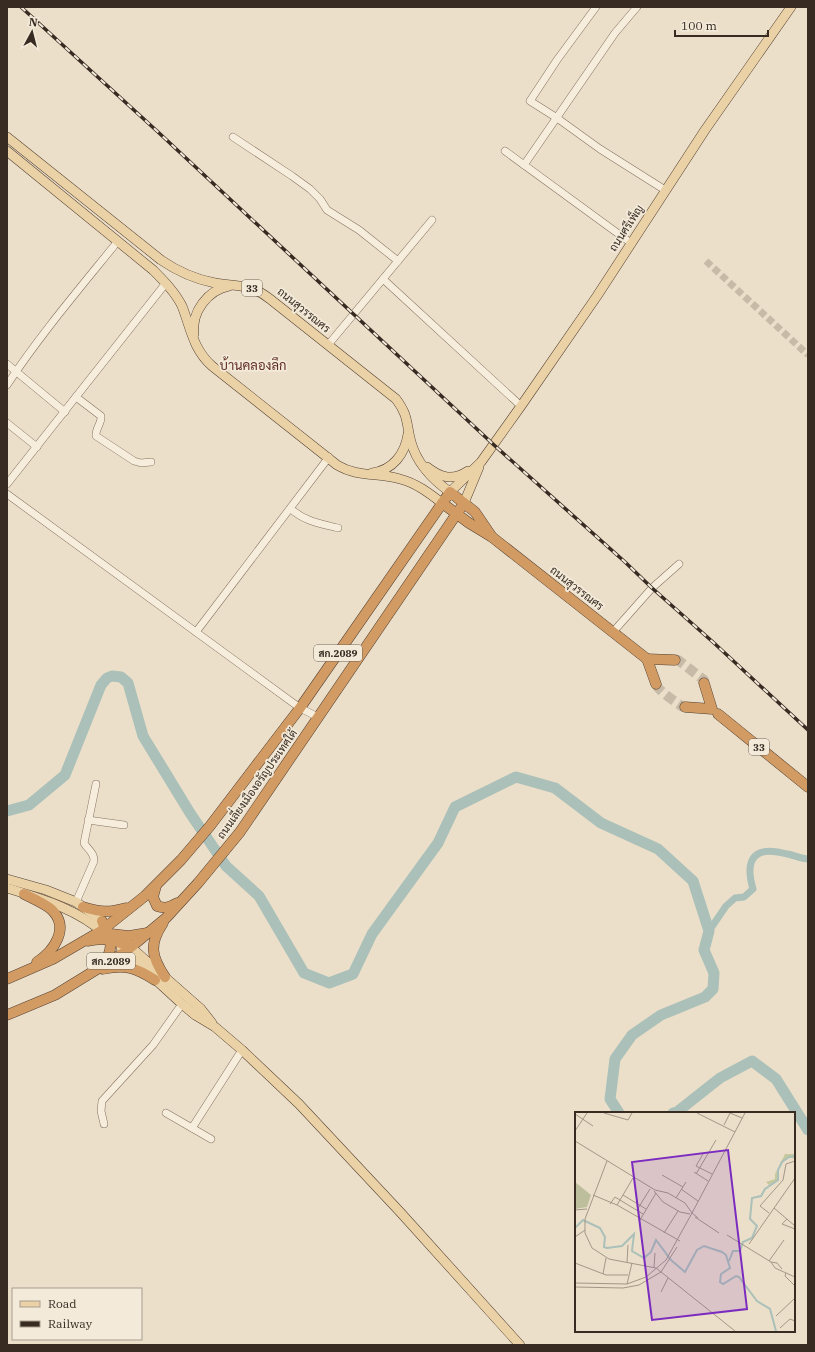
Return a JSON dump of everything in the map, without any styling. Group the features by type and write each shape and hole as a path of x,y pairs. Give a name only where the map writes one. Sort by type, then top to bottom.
{"highway":[{"name":"ถนนสุวรรณศร","path":"450,492 475,512 492,537"},
{"name":"ถนนเลี่ยงเมืองอรัญประเทศใต้","path":"7,979 53,959 82,942 108,932 121,915 156,886 181,860 223,810 300,708 450,492"},
{"name":"ถนนสุวรรณศร","path":"442,503 469,523 492,537 647,659"},
{"name":"ถนนเลี่ยงเมืองอรัญประเทศใต้","path":"7,1015 55,995 129,949 166,918 198,883 240,832 464,503"},
{"path":"656,684 647,659 675,660"},
{"path":"685,707 712,709 704,683"},
{"name":"33","path":"718,714 808,787"},
{"path":"156,886 152,897 157,906 164,908 170,907 182,900"},
{"path":"24,894 51,909 57,917 59,936 56,944 43,958 24,971"},
{"path":"80,904 103,912 114,912 129,908"},
{"path":"160,978 155,960 154,942 158,931 166,918"},
{"path":"108,932 129,936 149,932"},
{"path":"108,932 129,949"},
{"path":"99,969 108,956 108,932"},
{"path":"99,969 125,966 160,978"}],"main road":[{"name":"ถนนศรีเพ็ญ","path":"450,492 481,462 521,406 705,130 791,7"},
{"name":"ถนนสุวรรณศร","path":"7,137 160,260 172,268 198,279 234,286 248,286 262,293 396,399 406,415 412,443 420,462 430,476 450,492"},
{"name":"ถนนสุวรรณศร","path":"7,151 153,270 166,283 175,294 181,305 195,343 204,358 212,366 347,471 358,474 398,478 412,482 442,503"},
{"path":"195,343 193,331 194,323 196,314 202,303 213,293 222,288 234,286"},
{"path":"367,474 378,472 389,467 399,458 407,444 409,431"},
{"path":"420,462 435,473 446,477 458,477 481,462"},
{"name":"ถนนศรีเพ็ญ","path":"464,503 481,462"},
{"path":"7,879 46,890 80,904 108,932"},
{"path":"7,888 70,910 108,932"},
{"path":"129,949 160,978 201,1009 216,1027 298,1104 401,1213 520,1345"},
{"path":"160,978 182,1004 195,1015 216,1027"}],"street":[{"path":"596,7 557,60 530,101 665,190"},
{"path":"524,165 615,33 637,7"},
{"path":"233,137 310,189 320,199 327,210 359,230 398,261"},
{"path":"505,150 631,243"},
{"path":"328,345 432,220"},
{"path":"7,385 16,371 118,241"},
{"path":"383,279 521,406"},
{"path":"7,484 166,283"},
{"path":"7,364 65,412"},
{"path":"76,397 100,416 101,421 95,433 96,436 134,461 141,463 151,462"},
{"path":"7,423 37,447"},
{"path":"196,632 329,458"},
{"path":"7,494 300,708 318,717"},
{"path":"291,509 300,517 338,528"},
{"path":"613,632 652,588 679,564"},
{"path":"80,904 94,862 92,851 87,848 84,843 96,784"},
{"path":"88,820 124,825"},
{"path":"104,1124 101,1111 102,1101 153,1045 182,1004"},
{"path":"192,1128 242,1050"},
{"path":"166,1113 211,1139"}],"waterway":[{"path":"7,811 29,805 65,775 101,685 107,678 112,676 121,677 128,683 143,736 190,813 226,866 259,896 304,973 329,983 353,974 372,934 438,843 455,807 516,777 555,788 601,823 658,849 693,881 709,931 704,950 714,973 713,989 705,997 661,1015 632,1035 615,1059 610,1099 618,1112"},
{"path":"709,931 726,906 735,898 744,897 753,889 750,869 751,862 755,856 767,851 808,859"},
{"path":"677,1112 720,1078 752,1061 776,1079 808,1130"}],"tunnel":[{"path":"706,261 808,355"},
{"path":"675,660 678,660 704,680 704,683"},
{"path":"656,684 660,690 685,707"}],"railway":[{"path":"21,7 158,132 494,445 625,562 808,730"}],"district":[{"name":"บ้านคลองลึก","path":"253,365"}]}
